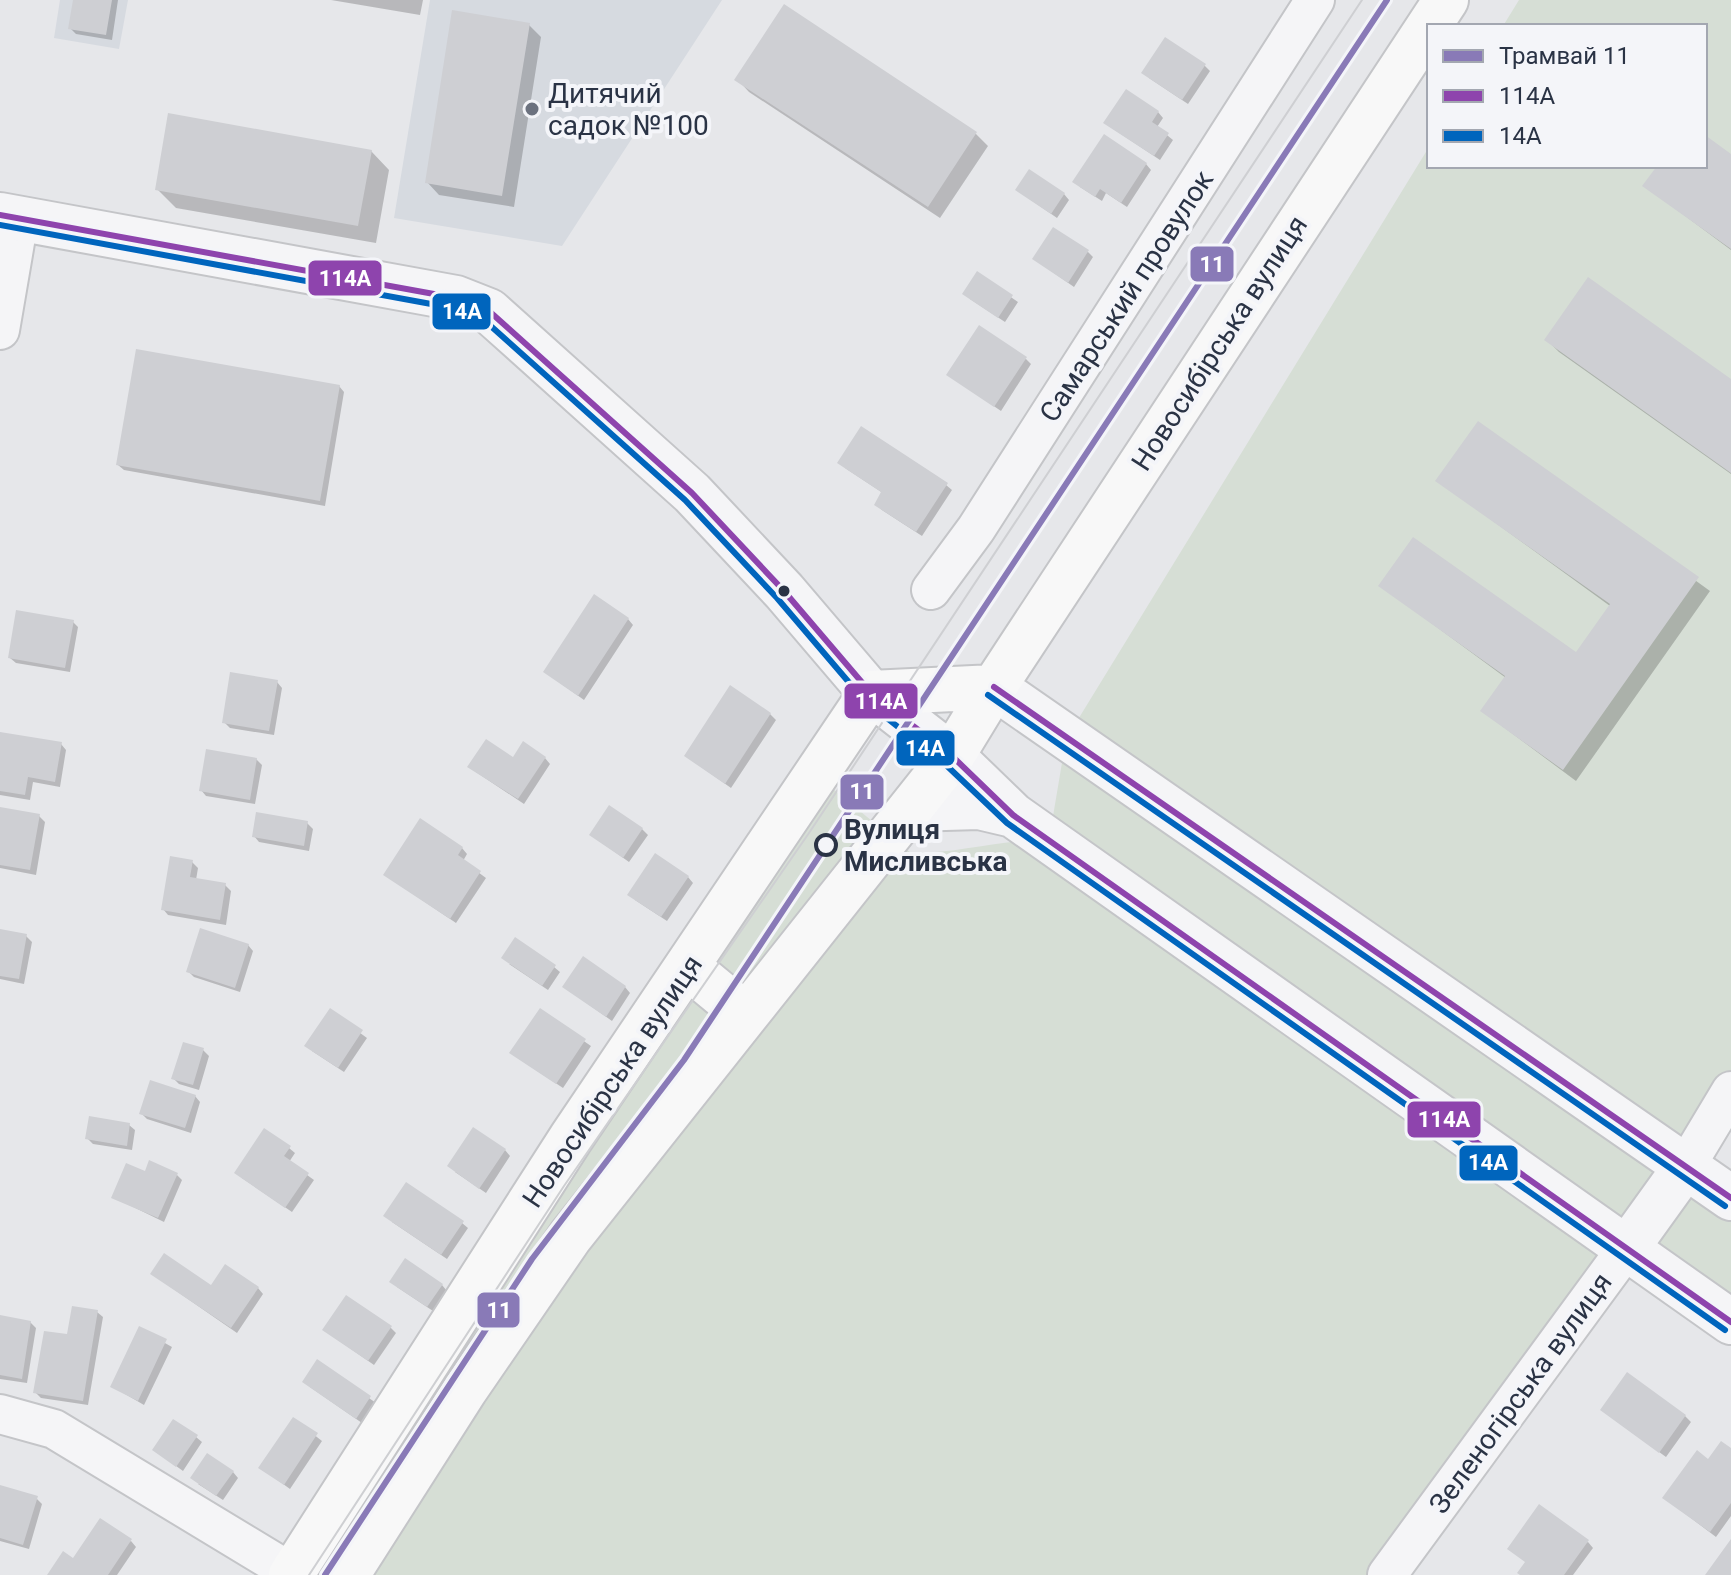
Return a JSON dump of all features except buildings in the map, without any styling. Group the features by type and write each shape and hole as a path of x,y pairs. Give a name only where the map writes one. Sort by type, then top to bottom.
{"main road":[{"name":"Новосибірська вулиця","path":"1430,24 1446,0"},
{"name":"Новосибірська вулиця","path":"347,1575 465,1390 570,1237 952,756 994,687 1427,29"},
{"path":"871,693 994,687"},
{"name":"Новосибірська вулиця","path":"292,1574 445,1331 871,693"},
{"path":"688,967 746,1015"}],"street":[{"name":"Самарський провулок","path":"931,590 976,529 1316,0"},
{"path":"0,330 10,217 456,298 489,311 692,493 784,591 871,693 952,756 1009,811 1731,1322"},
{"path":"994,687 1731,1198"},
{"path":"911,809 979,807 1009,811"},
{"name":"Зеленогірська вулиця","path":"1387,1575 1686,1166 1731,1091"},
{"path":"0,1414 54,1429 292,1574"}],"shaded area":[{"path":"60,0 128,0 119,49 54,38"},
{"name":"Дитячий садок №100","path":"430,0 722,0 562,246 394,218"},
{"path":"1519,0 1731,0 1731,1091 1686,1165 1731,1198 1731,1322 1627,1248 1387,1575 291,1575 805,766 911,853 1049,840 1066,739 1427,150 1427,168 1707,168 1707,24 1504,24"}],"tram line":[{"path":"309,1575 564,1186 809,833 1362,0"},
{"name":"11","path":"325,1575 532,1259 684,1060 1387,0"}],"transit line":[{"name":"114А","path":"0,215 456,298 489,311 692,493 784,591 871,693 952,756 1013,815 1731,1322"},
{"name":"14А","path":"0,225 453,308 484,320 685,500 777,598 864,700 945,764 1007,823 1725,1330"},
{"name":"114А","path":"994,687 1731,1198"},
{"name":"14А","path":"988,695 1725,1206"}],"place":[{"name":"Дитячий садок №100","path":"532,109"},
{"name":"Вулиця Мисливська","path":"826,845"}]}
